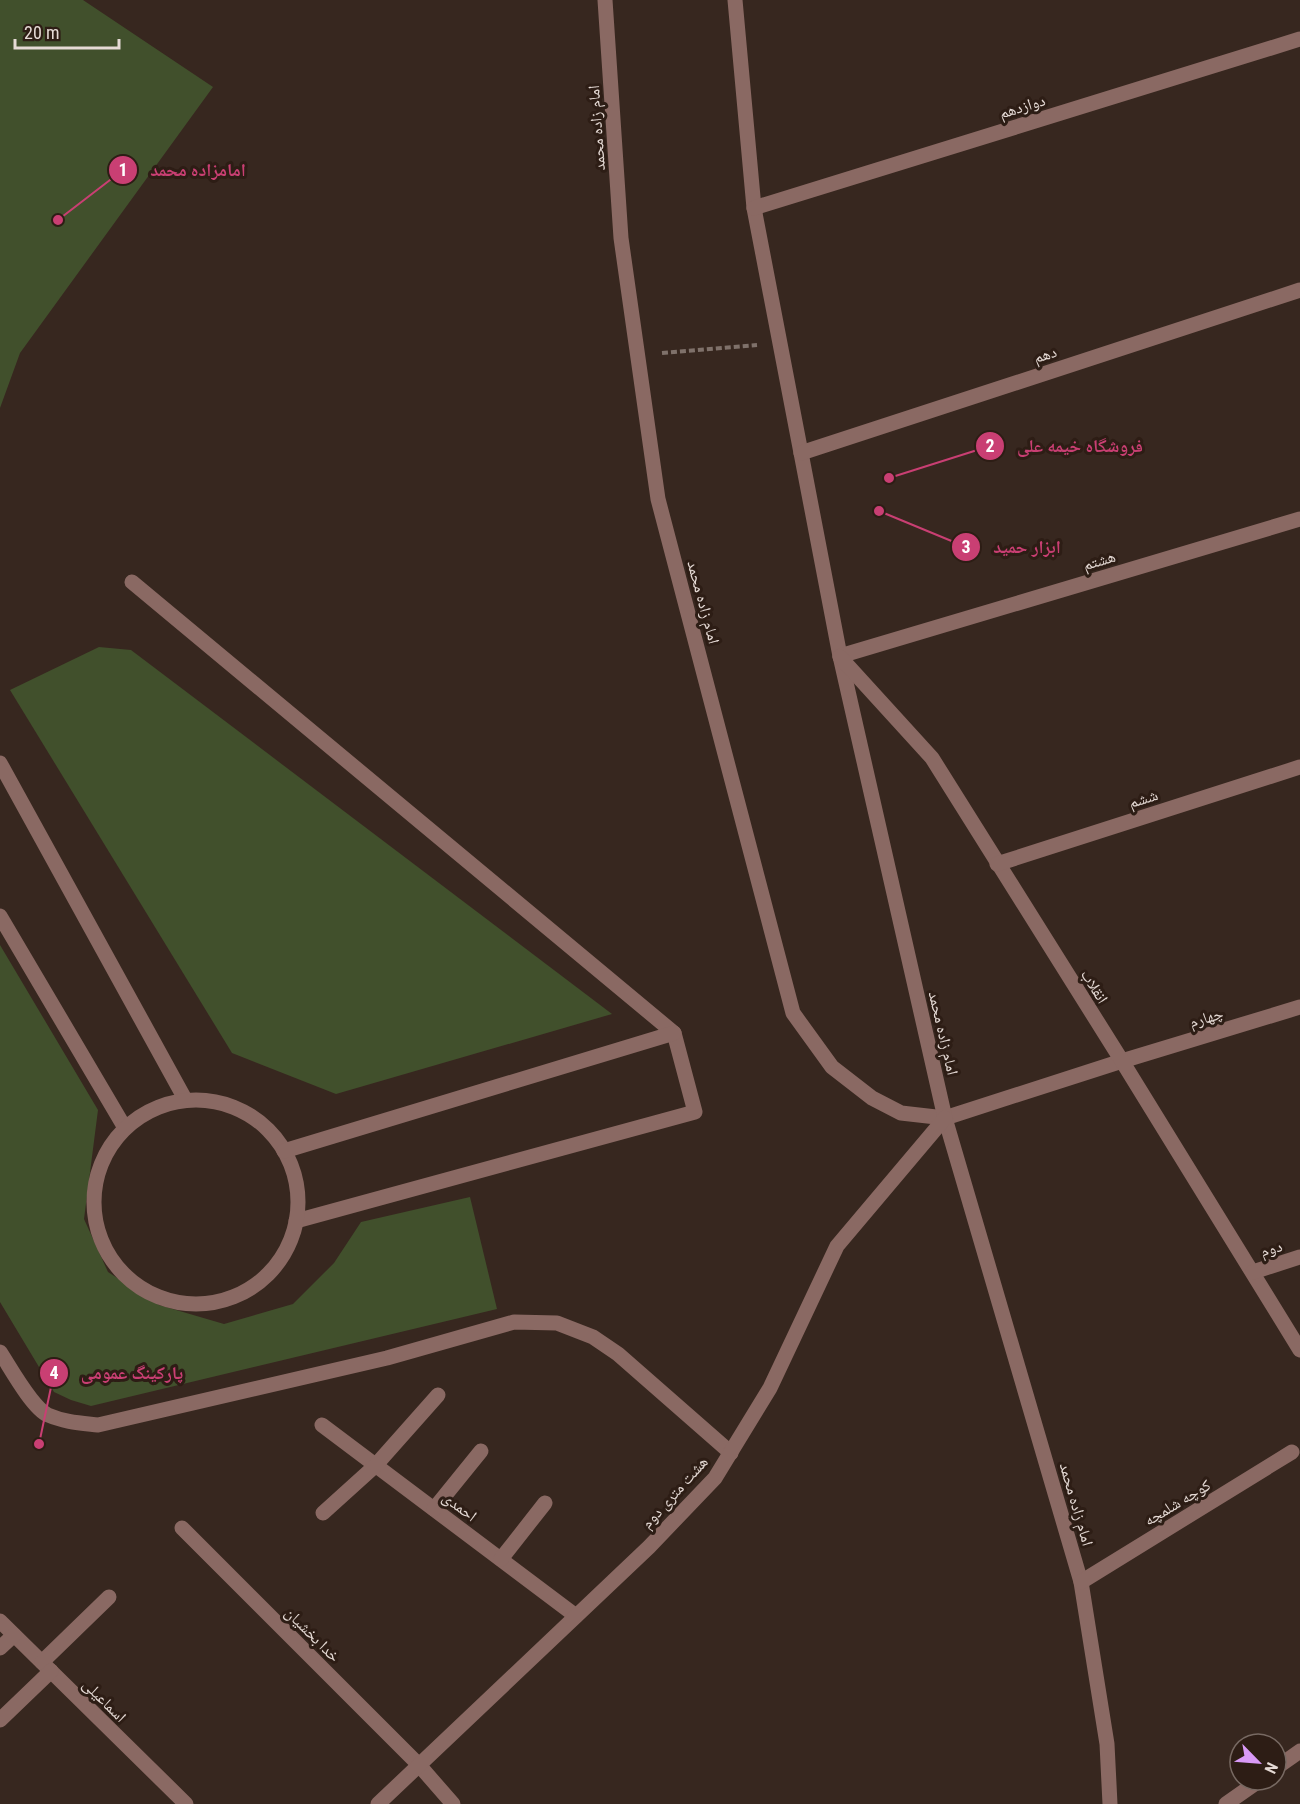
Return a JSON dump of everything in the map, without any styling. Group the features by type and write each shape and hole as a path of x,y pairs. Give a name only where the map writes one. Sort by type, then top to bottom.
{"street":[{"name":"امام زاده محمد","path":"605,0 621,238 658,500 793,1013 832,1067 872,1098 901,1113 945,1118"},
{"name":"امام زاده محمد","path":"735,0 754,208 840,656 945,1118 1081,1582 1107,1744 1110,1804"},
{"name":"دوازدهم","path":"754,208 1300,39"},
{"name":"دهم","path":"801,453 1300,290"},
{"name":"هشتم","path":"840,656 1300,519"},
{"path":"132,582 674,1033 695,1112 297,1221"},
{"name":"انقلاب","path":"840,656 932,758 1300,1350"},
{"path":"0,763 185,1099"},
{"name":"ششم","path":"997,864 1300,767"},
{"path":"0,916 125,1128"},
{"name":"چهارم","path":"945,1118 1300,1007"},
{"path":"284,1150 674,1033"},
{"path":"185,1099 220,1101 252,1114 278,1138 294,1168 300,1202 293,1237 276,1267 250,1290 217,1303 182,1304 151,1295 125,1276 105,1250 95,1218 95,1185 105,1154 125,1128 152,1109 185,1099"},
{"name":"هشت متری دوم","path":"378,1804 649,1547 715,1478 770,1388 837,1246 945,1118"},
{"name":"دوم","path":"1253,1272 1300,1257"},
{"path":"0,1352 28,1395 45,1414 66,1421 98,1425 387,1358 514,1322 557,1323 593,1337 618,1354 731,1453"},
{"path":"323,1513 375,1466 438,1395"},
{"name":"احمدی","path":"322,1425 576,1616"},
{"path":"434,1509 481,1451"},
{"name":"کوچه شلمچه","path":"1081,1582 1292,1452"},
{"path":"501,1560 545,1503"},
{"name":"خدا بخشیان","path":"182,1528 418,1765 453,1804"},
{"path":"0,1720 109,1597"},
{"name":"اسماعیلی","path":"0,1621 186,1804"},
{"path":"0,1648 14,1635"},
{"path":"1226,1804 1243,1792"}],"path":[{"path":"638,355 780,343"}],"green space":[{"path":"0,0 83,0 213,87 20,353 0,408"},
{"path":"99,647 131,650 612,1014 336,1094 232,1053 10,690"},
{"path":"0,945 98,1110 84,1219 108,1272 159,1305 224,1324 293,1304 334,1263 361,1222 470,1197 497,1309 91,1406 54,1392 0,1302"}],"place":[{"name":"امامزاده محمد","path":"58,220"},
{"name":"فروشگاه خیمه علی","path":"889,478"},
{"name":"ابزار حمید","path":"879,511"},
{"name":"پارکینگ عمومی","path":"39,1444"}]}
